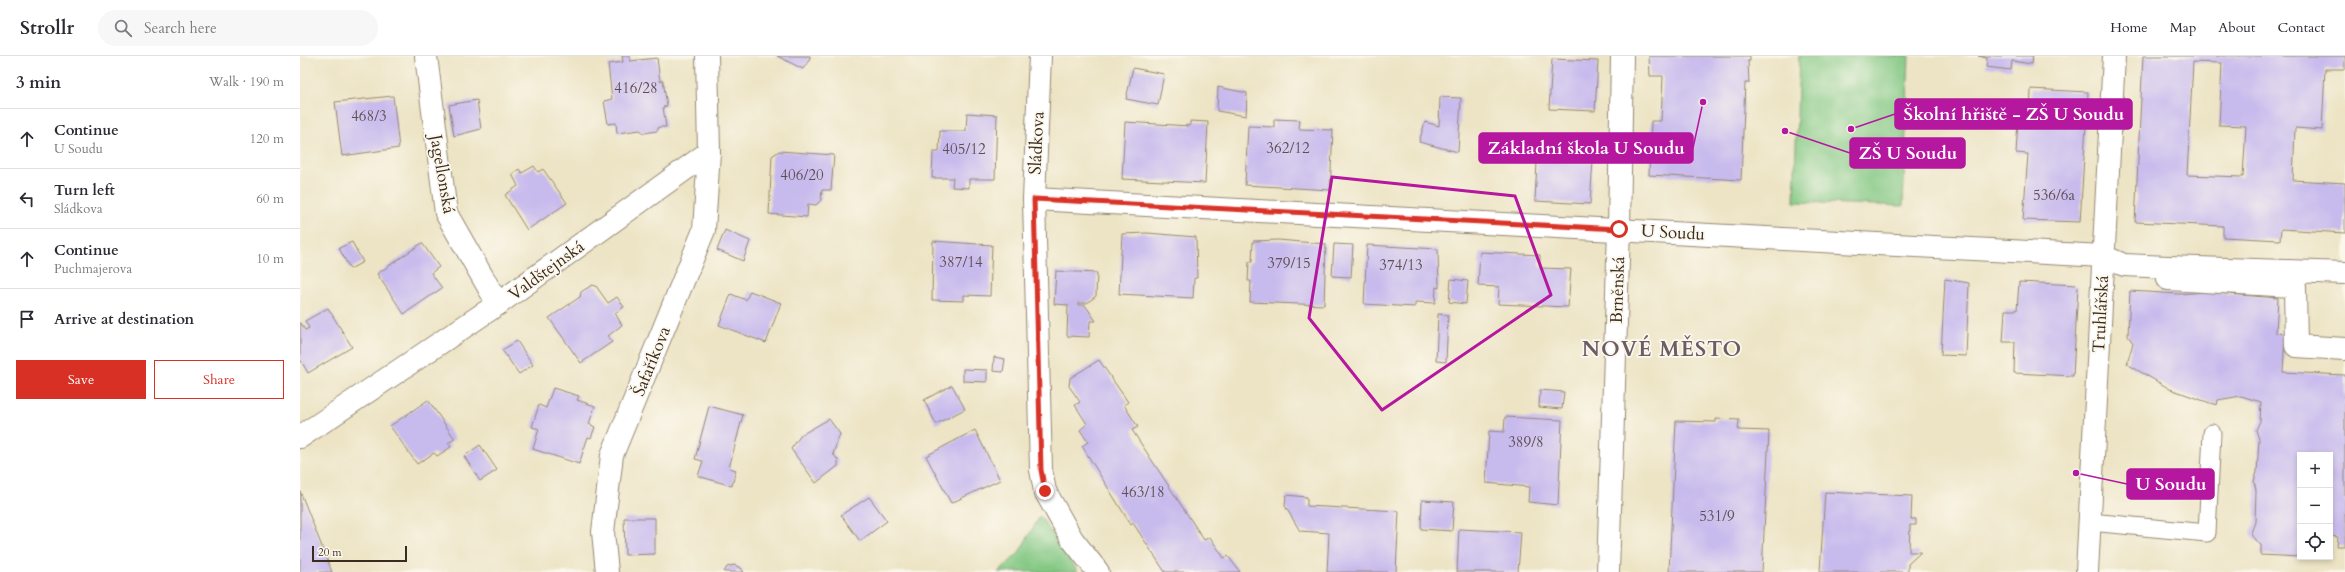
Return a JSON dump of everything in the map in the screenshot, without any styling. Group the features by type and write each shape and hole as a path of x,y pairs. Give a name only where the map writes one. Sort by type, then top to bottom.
{"street":[{"name":"Jagellonská","path":"426,56 446,213 498,304"},
{"path":"707,56 709,152"},
{"name":"Sládkova","path":"1040,56 1034,199 1041,470 1045,491 1072,539 1098,572"},
{"name":"Brněnská","path":"1608,572 1619,229 1622,56"},
{"name":"Truhlářská","path":"2087,572 2114,56"},
{"name":"Valdštejnská","path":"300,437 498,304 709,152"},
{"name":"Šafaříkova","path":"607,572 602,532 612,456 704,230 709,152"},
{"name":"U Soudu","path":"1034,199 2103,256 2124,265 2345,273"},
{"path":"2168,267 2168,279 2295,286 2296,346 2345,349"}],"lane":[{"path":"2090,522 2207,533 2212,433"}],"highlighted area":[{"path":"1332,177 1515,196 1551,295 1382,410 1309,318"}],"green space":[{"path":"1799,56 1909,56 1903,206 1794,202"},
{"path":"1040,516 1078,572 998,572 1018,554"}],"building":[{"path":"622,56 630,56 630,61 657,58 660,81 663,80 667,106 663,107 666,127 659,127 657,131 644,133 640,130 617,133 616,123 608,124 604,101 612,99 608,64 623,62"},
{"path":"777,56 810,56 810,59 803,69"},
{"path":"1649,56 1750,56 1750,61 1748,61 1749,83 1745,83 1741,180 1649,175 1651,121 1661,121 1663,76 1650,76"},
{"path":"1978,56 2033,56 2032,64 2012,61 2011,70 1986,67 1987,58"},
{"path":"2143,56 2345,56 2345,69 2325,69 2322,130 2295,128 2293,180 2345,183 2345,233 2281,229 2280,240 2223,237 2223,226 2135,222","holes":["2193,62 2222,63 2219,125 2246,126 2243,177 2187,175"]},
{"path":"1552,59 1598,61 1595,111 1549,109"},
{"path":"1133,68 1164,74 1158,105 1126,99"},
{"path":"1218,87 1247,93 1246,116 1217,111"},
{"path":"2031,89 2088,92 2080,222 2023,220 2028,154 2016,153 2018,121 2030,121"},
{"path":"393,96 399,148 342,156 335,102"},
{"path":"1440,97 1461,98 1458,152 1419,142 1425,122 1439,126"},
{"path":"477,100 481,129 454,136 449,105"},
{"path":"967,113 997,115 995,179 969,179 969,188 952,187 953,178 932,178 933,152 939,152 940,131 966,131"},
{"path":"1274,119 1300,120 1299,129 1333,130 1330,190 1245,185 1248,126 1274,127"},
{"path":"1190,121 1208,122 1205,183 1122,179 1125,122 1190,126"},
{"path":"1517,141 1594,146 1590,204 1535,201 1537,161 1516,160"},
{"path":"779,151 834,155 831,190 822,190 821,200 816,205 808,204 807,217 769,214 772,156"},
{"path":"534,166 538,172 543,169 567,203 527,230 505,195 518,186 512,174 519,169 522,173"},
{"path":"725,230 750,241 743,261 717,250"},
{"path":"1147,233 1196,237 1197,278 1194,278 1193,298 1119,294 1122,234"},
{"path":"1278,240 1326,244 1324,305 1250,302 1251,281 1248,281 1249,262 1252,262 1253,241"},
{"path":"933,241 992,245 990,296 964,295 964,301 932,300"},
{"path":"352,242 363,262 350,269 339,248"},
{"path":"422,243 439,267 431,273 442,288 404,314 377,274"},
{"path":"1334,244 1353,245 1351,277 1332,276"},
{"path":"1367,245 1438,249 1439,288 1436,287 1435,303 1415,302 1415,307 1364,304"},
{"path":"1480,252 1540,255 1540,268 1571,269 1568,307 1498,304 1499,287 1478,286"},
{"path":"1056,271 1097,273 1096,296 1087,303 1078,303 1078,305 1085,305 1096,321 1090,321 1089,337 1067,336 1068,305 1054,304"},
{"path":"1451,279 1468,281 1466,304 1449,302"},
{"path":"1945,279 1969,283 1966,356 1941,355"},
{"path":"2019,282 2076,285 2078,287 2073,376 2014,373 2015,342 2003,342 2005,310 2017,310"},
{"path":"592,285 596,286 608,303 617,297 624,307 615,313 622,325 608,336 612,342 581,363 549,318 580,297 581,292"},
{"path":"750,291 781,303 766,343 719,325 731,294 746,300"},
{"path":"2130,291 2179,294 2204,292 2278,298 2276,333 2285,334 2283,372 2345,375 2345,546 2337,546 2338,537 2333,536 2333,452 2297,452 2297,557 2261,555 2261,545 2255,540 2251,533 2255,522 2256,490 2254,481 2257,472 2259,439 2256,430 2260,421 2261,402 2241,396 2218,400 2217,405 2170,389 2127,364 2133,343 2128,336"},
{"path":"328,308 352,347 308,373 300,359 300,322 305,330 309,328 305,321"},
{"path":"1438,314 1448,315 1446,362 1436,361"},
{"path":"517,341 533,365 519,374 502,350"},
{"path":"994,357 1005,359 1003,372 993,371"},
{"path":"1099,360 1128,402 1124,405 1138,427 1132,430 1204,540 1210,537 1224,558 1228,556 1240,572 1165,572 1133,523 1131,525 1082,446 1088,442 1080,430 1087,424 1075,405 1080,402 1069,386 1070,378"},
{"path":"963,369 987,370 987,382 963,381"},
{"path":"952,385 965,409 936,424 924,400"},
{"path":"553,388 579,396 577,400 595,406 589,424 595,427 591,438 588,437 579,464 533,449 539,429 532,427 539,405 546,408"},
{"path":"1540,390 1564,392 1562,409 1539,407"},
{"path":"428,400 455,439 448,443 451,447 437,456 434,453 417,464 390,426"},
{"path":"709,406 743,415 729,468 736,470 732,486 698,476 703,461 695,459"},
{"path":"1505,417 1562,420 1558,505 1528,502 1529,487 1486,483 1489,431 1504,432"},
{"path":"829,419 840,434 833,454 838,460 838,466 816,483 791,449 801,435"},
{"path":"1716,419 1739,420 1738,430 1769,431 1762,572 1669,572 1676,421 1716,422"},
{"path":"975,430 1000,480 951,503 926,456"},
{"path":"480,445 497,470 480,481 464,456"},
{"path":"300,491 332,572 300,572"},
{"path":"1825,492 1912,496 1911,519 1916,519 1916,525 1910,525 1909,552 1921,552 1908,564 1908,572 1820,572"},
{"path":"1286,495 1307,497 1307,506 1399,511 1396,572 1327,572 1329,533 1300,531 1285,506"},
{"path":"869,497 887,521 860,541 841,515"},
{"path":"1422,500 1454,502 1452,531 1421,529"},
{"path":"624,518 655,518 655,554 625,555"},
{"path":"1459,529 1521,532 1518,572 1457,572"},
{"path":"734,565 741,568 744,572 724,572 727,567"}],"place":[{"name":"Základní škola U Soudu","path":"1703,102"},
{"name":"Školní hřiště - ZŠ U Soudu","path":"1851,129"},
{"name":"ZŠ U Soudu","path":"1785,131"},
{"name":"U Soudu","path":"2076,473"}],"district":[{"name":"NOVÉ MĚSTO","path":"1662,349"}],"route":[{"path":"1045,491 1041,470 1034,199 1619,229"}]}
